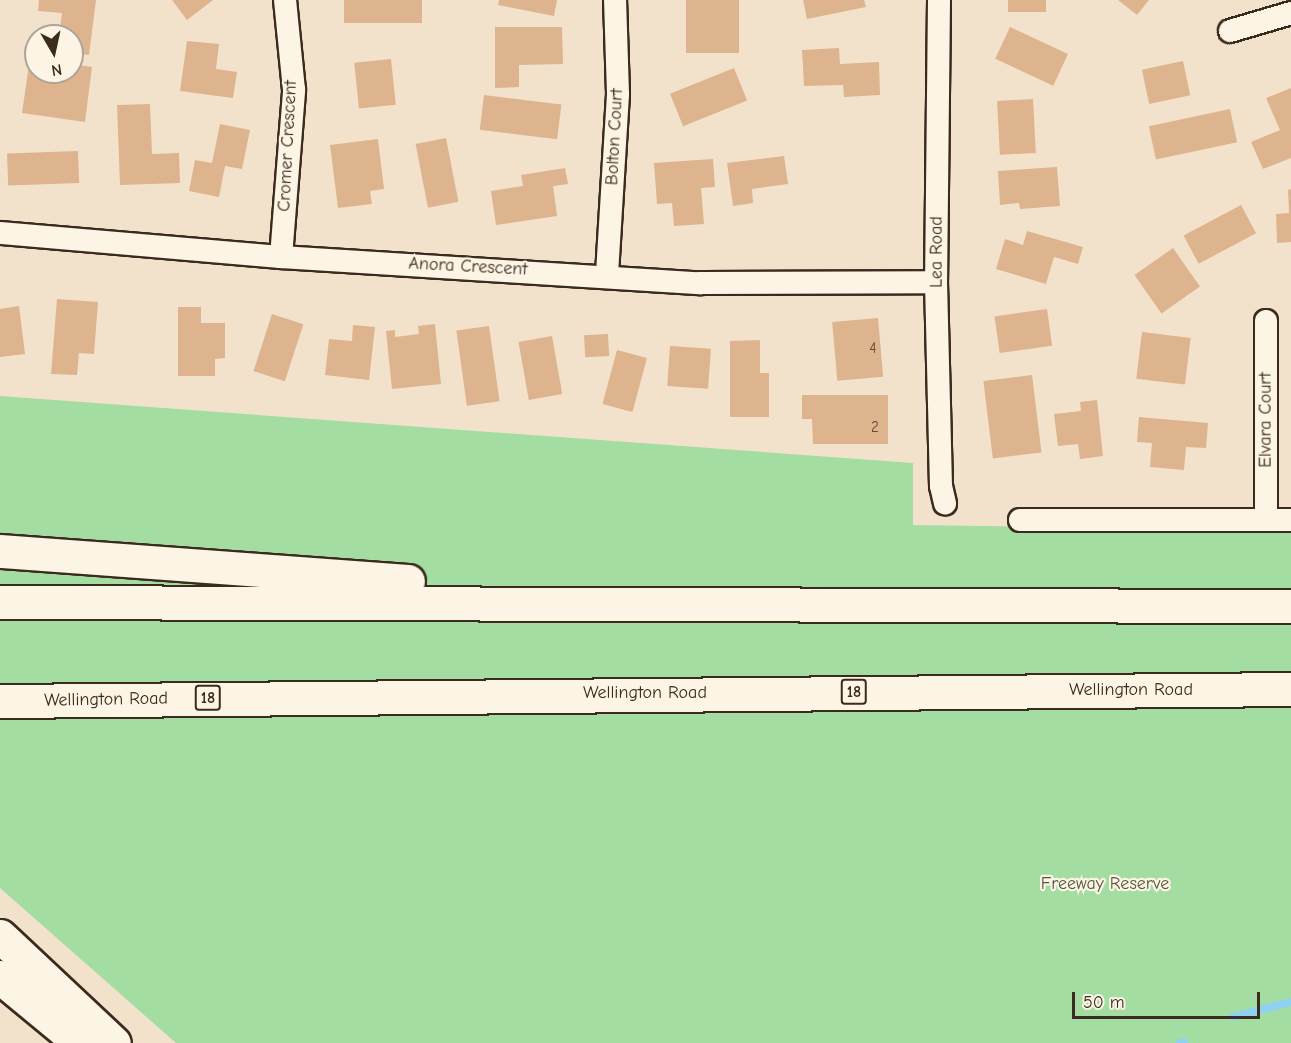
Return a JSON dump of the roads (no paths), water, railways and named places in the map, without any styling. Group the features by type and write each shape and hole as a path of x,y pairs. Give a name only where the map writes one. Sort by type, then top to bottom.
{"highway":[{"path":"0,551 416,582 622,602"},
{"path":"0,602 622,602 1291,606"},
{"name":"Wellington Road","path":"0,701 1291,689"},
{"path":"0,936 114,1043"},
{"path":"0,976 80,1043"}],"street":[{"name":"Cromer Crescent","path":"281,257 294,90 285,0"},
{"name":"Bolton Court","path":"607,274 618,94 615,0"},
{"name":"Lea Road","path":"939,0 936,282 941,486 945,504"},
{"path":"1230,31 1291,13"},
{"name":"Anora Crescent","path":"0,233 281,257 607,274 700,283 936,282"},
{"name":"Elvara Court","path":"1266,321 1266,520"},
{"path":"1020,520 1291,520"}],"waterway":[{"path":"1233,1017 1291,1002"},
{"path":"1180,1043 1184,1042"}],"park label":[{"name":"Freeway Reserve","path":"1105,884"}]}
